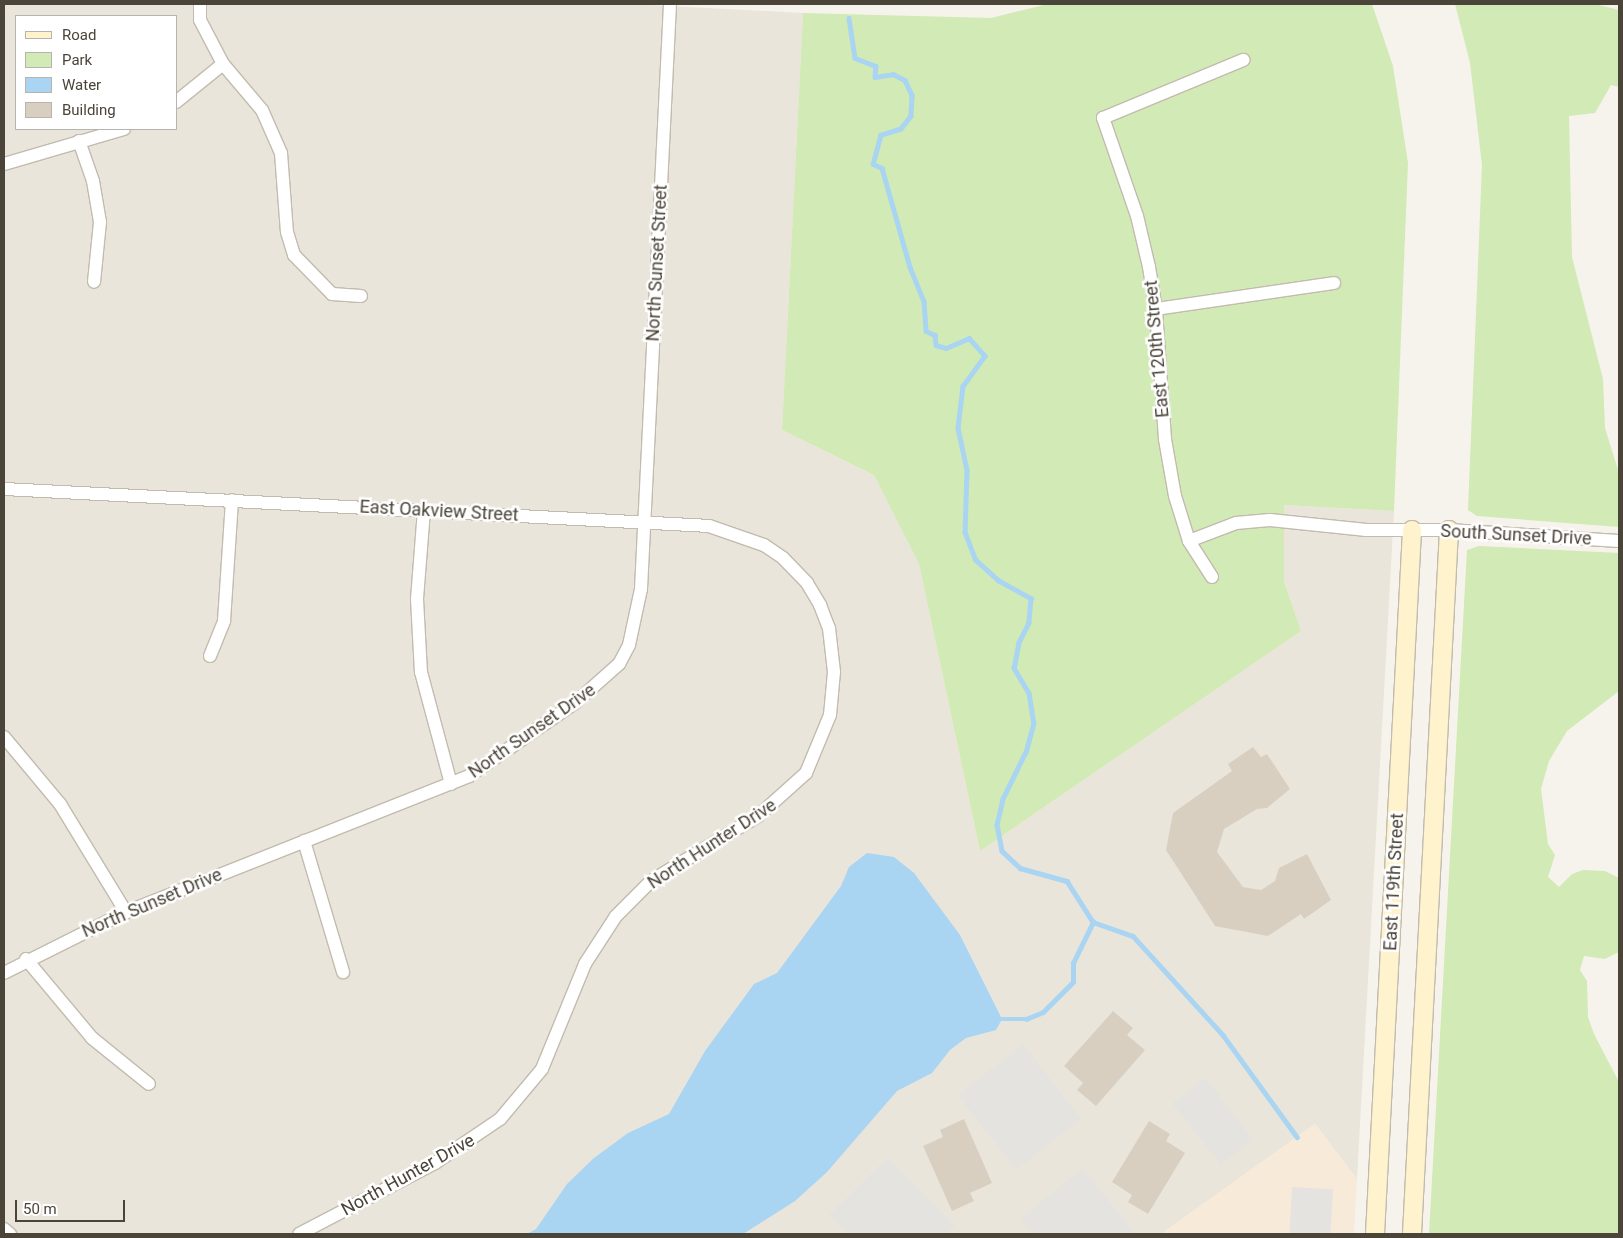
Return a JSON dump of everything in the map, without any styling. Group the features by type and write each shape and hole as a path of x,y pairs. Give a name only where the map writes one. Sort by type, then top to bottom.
{"main road":[{"name":"East 119th Street","path":"1375,1234 1412,530"},
{"name":"East 119th Street","path":"1412,1234 1449,530"}],"street":[{"path":"200,4 200,20 222,64 262,110 281,153 287,232 294,254 332,294 360,296"},
{"name":"North Sunset Street","path":"645,523 670,4"},
{"name":"East 120th Street","path":"1212,577 1189,541 1175,496 1165,439 1156,309 1137,216 1103,118 1243,60"},
{"path":"178,100 222,64"},
{"path":"4,164 120,130"},
{"path":"79,141 93,180 100,222 94,282"},
{"path":"1156,309 1334,283"},
{"name":"East Oakview Street","path":"4,489 645,523"},
{"path":"210,656 224,621 232,500"},
{"path":"424,510 416,599 422,672 451,784"},
{"name":"South Sunset Drive","path":"1189,541 1236,523 1270,520 1366,530 1449,530 1619,541"},
{"name":"North Sunset Drive","path":"4,973 26,959 126,912 469,776 575,703 619,664 637,616 645,523"},
{"name":"North Hunter Drive","path":"299,1234 435,1163 500,1119 542,1069 585,964 616,916 664,870 781,799 806,773 818,753 830,715 834,672 829,628 807,583 776,554 737,534 709,526 645,523"},
{"path":"4,738 60,804 126,912"},
{"path":"304,841 343,972"},
{"path":"26,959 92,1038 149,1084"},
{"path":"4,1229 10,1234"}],"shaded area":[{"path":"4,4 630,4 803,13 782,430 874,475 919,564 980,851 1301,631 1284,581 1284,505 1394,511 1357,1179 1315,1124 1161,1234 4,1234"},
{"path":"1023,1044 1081,1119 1016,1170 958,1095"},
{"path":"1205,1078 1253,1139 1221,1165 1173,1103"},
{"path":"1315,1124 1357,1179 1354,1234 1161,1234"},
{"path":"888,1157 955,1226 946,1234 848,1234 829,1215"},
{"path":"1083,1168 1135,1233 1032,1234 1020,1219"},
{"path":"1292,1187 1333,1189 1331,1234 1290,1234"}],"green space":[{"path":"1048,4 1372,4 1393,66 1408,163 1394,511 1284,505 1284,581 1301,631 980,851 919,564 874,475 782,430 803,13 991,18"},
{"path":"1455,4 1595,4 1619,10 1619,87 1611,85 1595,113 1569,116 1572,257 1603,379 1605,428 1619,473 1619,527 1477,516 1468,510 1482,165 1470,63"},
{"path":"1479,546 1619,553 1619,691 1567,731 1549,761 1541,789 1548,844 1555,855 1548,877 1559,887 1572,874 1583,870 1605,871 1619,878 1619,952 1605,959 1584,956 1580,970 1587,981 1588,1017 1594,1034 1619,1082 1619,1234 1429,1234 1467,550"}],"water":[{"path":"867,853 894,857 914,873 960,935 1002,1019 996,1030 966,1038 950,1050 932,1073 897,1091 827,1172 795,1201 743,1234 527,1234 536,1229 567,1184 594,1158 628,1133 669,1114 705,1051 754,984 777,973 841,886 849,867"}],"building":[{"path":"1253,747 1261,757 1267,754 1290,789 1267,808 1257,809 1224,829 1217,852 1243,887 1261,890 1275,881 1279,868 1307,854 1331,900 1304,919 1301,914 1268,936 1215,926 1166,850 1173,813 1232,771 1228,764"},
{"path":"1113,1011 1133,1028 1127,1035 1145,1050 1096,1106 1077,1090 1083,1083 1064,1066"},
{"path":"964,1119 992,1183 970,1193 974,1201 952,1211 923,1146 943,1137 940,1130"},
{"path":"1149,1121 1170,1134 1166,1141 1185,1153 1148,1214 1128,1202 1132,1195 1112,1182"}],"waterway":[{"path":"849,18 855,58 876,66 875,77 893,74 905,80 912,95 911,116 901,129 881,135 873,164 882,168 910,267 924,301 926,331 935,335 936,345 946,348 969,338 985,356 963,386 958,428 967,470 965,532 976,560 998,580 1031,598 1029,623 1019,643 1014,668 1029,693 1034,723 1026,752 1003,799 997,825 1002,851 1020,868 1067,881 1093,922 1133,936 1223,1035 1297,1137"},
{"path":"998,1019 1026,1019 1043,1012 1073,982 1073,963 1093,922"}]}
